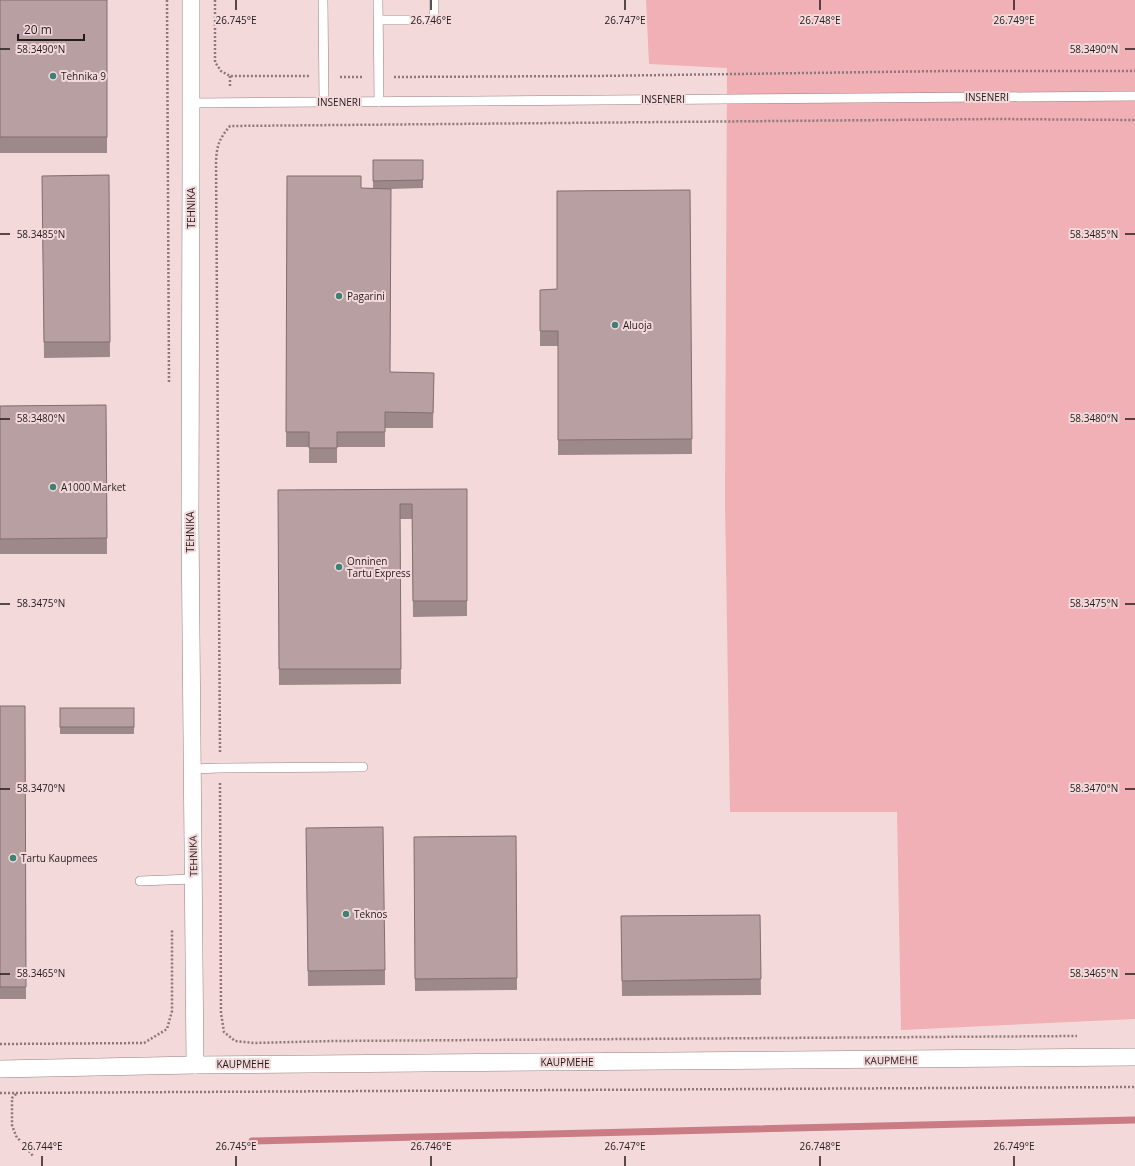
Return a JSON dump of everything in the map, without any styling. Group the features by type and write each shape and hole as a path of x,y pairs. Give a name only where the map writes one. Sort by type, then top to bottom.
{"street":[{"name":"TEHNIKA","path":"190,0 190,531 195,1065"},
{"name":"KAUPMEHE","path":"0,1069 195,1065 1135,1057"}],"lane":[{"path":"323,0 324,102"},
{"path":"378,0 380,77 379,102"},
{"path":"379,20 434,20 434,0"},
{"name":"INSENERI","path":"191,103 1135,96"},
{"path":"192,769 363,767"},
{"path":"140,881 194,879"}],"path":[{"path":"167,0 169,383"},
{"path":"215,0 215,62 221,71 230,76 595,76 1135,70"},
{"path":"1079,1036 342,1041 254,1043 236,1041 224,1032 222,1013 216,147 223,134 230,126 996,119 1135,120"},
{"path":"0,1044 144,1043 167,1029 172,1011 172,926"},
{"path":"0,1093 1135,1087"},
{"path":"16,1093 12,1098 12,1125 16,1136 33,1156"}],"shaded area":[{"path":"646,0 1135,0 1135,1019 901,1030 897,812 730,812 725,502 727,68 649,64"}],"building":[{"name":"Tehnika 9","path":"0,0 107,0 107,137 0,137"},
{"path":"373,160 423,160 423,180 373,181"},
{"path":"109,175 110,342 44,342 42,176"},
{"name":"Pagarini","path":"287,176 361,176 361,188 391,189 390,372 434,373 433,413 385,412 385,432 337,432 337,448 309,448 309,432 286,432"},
{"name":"Aluoja","path":"690,190 692,439 558,440 558,331 540,331 540,290 557,289 557,191"},
{"name":"A1000 Market","path":"106,405 107,538 0,539 0,406"},
{"name":"Onninen Tartu Express","path":"467,489 467,601 413,601 412,504 400,504 401,669 279,669 278,490"},
{"name":"Tartu Kaupmees","path":"0,706 25,706 26,987 0,987"},
{"path":"60,708 134,708 134,727 60,727"},
{"name":"Teknos","path":"383,827 385,970 308,971 306,828"},
{"path":"516,836 517,978 415,979 414,837"},
{"path":"760,915 761,979 622,981 621,916"}],"waterway":[{"path":"252,1141 1135,1120"}],"place":[{"name":"Tehnika 9","path":"53,76"},
{"name":"Pagarini","path":"339,296"},
{"name":"Aluoja","path":"615,325"},
{"name":"A1000 Market","path":"53,487"},
{"name":"Onninen Tartu Express","path":"339,567"},
{"name":"Tartu Kaupmees","path":"13,858"},
{"name":"Teknos","path":"346,914"}]}
